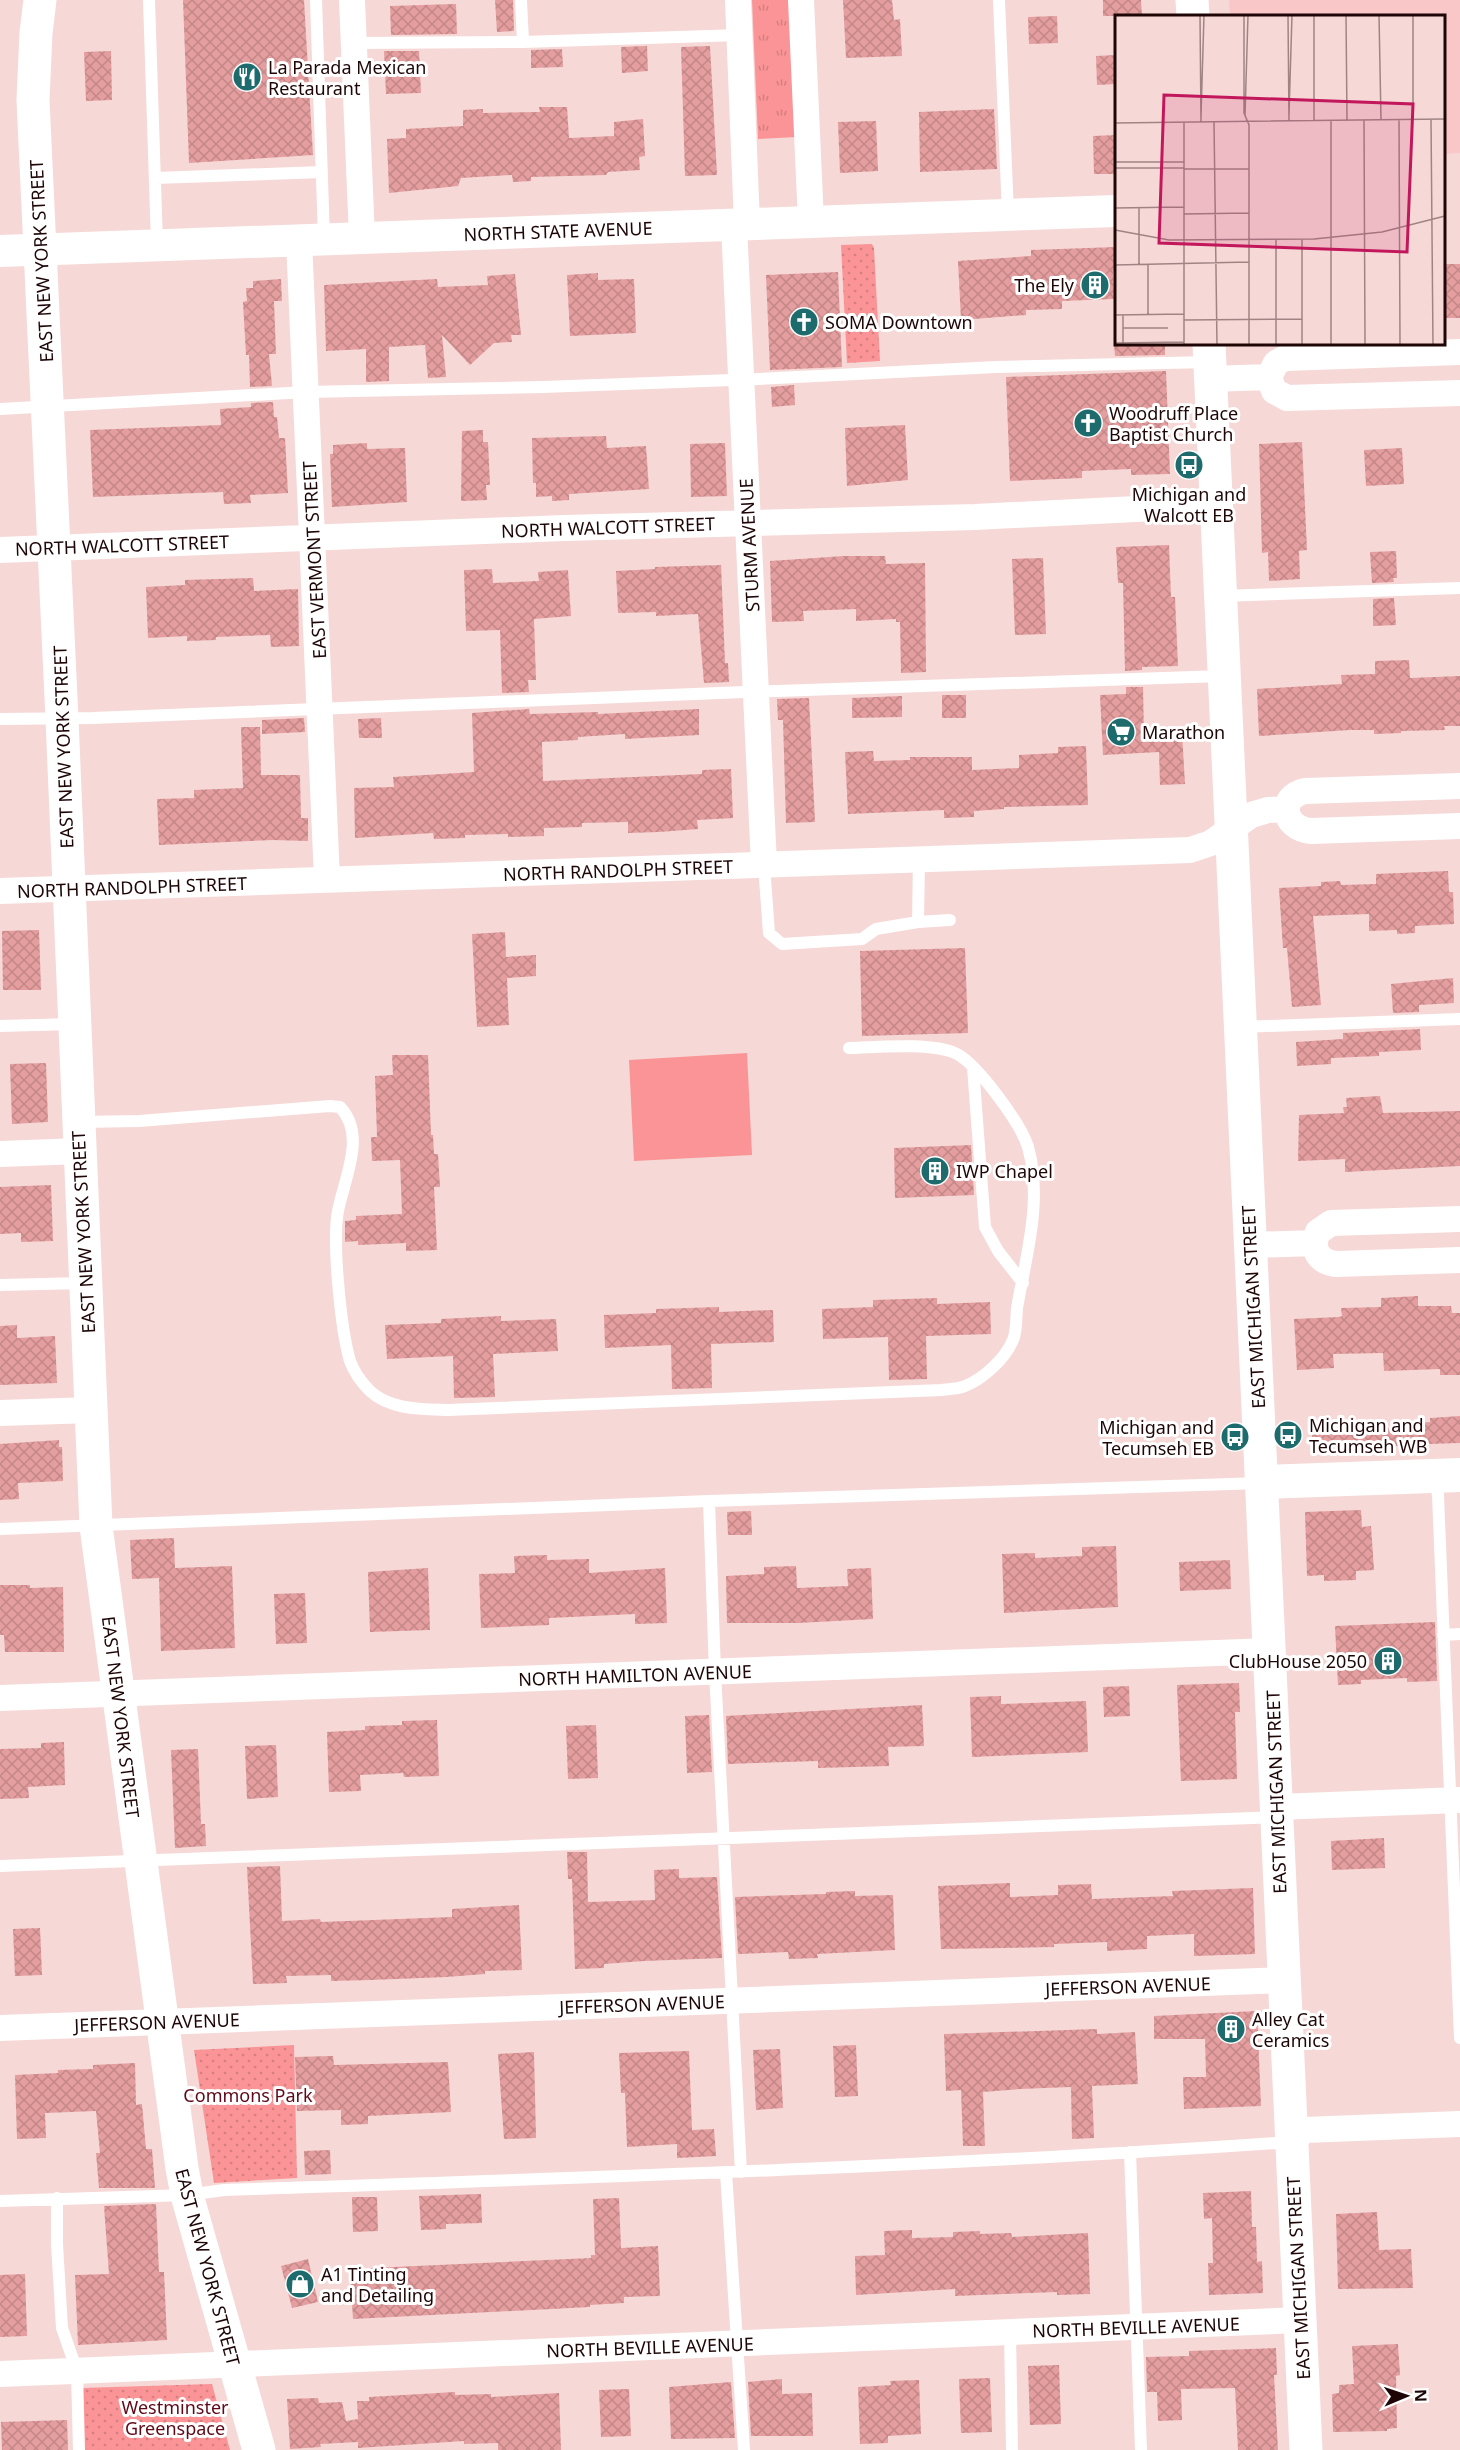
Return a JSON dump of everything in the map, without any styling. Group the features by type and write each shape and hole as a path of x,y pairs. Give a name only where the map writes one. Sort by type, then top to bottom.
{"main road":[{"name":"EAST NEW YORK STREET","path":"40,0 34,55 33,100 96,1526 187,2195 259,2450"},
{"name":"EAST MICHIGAN STREET","path":"1209,362 1306,2450"}],"street":[{"path":"352,0 362,238"},
{"name":"STURM AVENUE","path":"738,0 741,380 764,865"},
{"path":"801,0 811,222"},
{"name":"NORTH STATE AVENUE","path":"0,251 1115,211"},
{"name":"EAST VERMONT STREET","path":"311,240 306,392 327,879"},
{"path":"1460,352 1286,358 1276,363 1269,377 1274,391 1287,398 1460,393"},
{"path":"1209,362 1269,377"},
{"name":"NORTH WALCOTT STREET","path":"0,550 748,522 975,517 1216,505"},
{"path":"1460,786 1305,791 1292,798 1287,809 1289,820 1299,830 1460,826"},
{"name":"NORTH RANDOLPH STREET","path":"0,891 1190,850 1211,843 1251,814 1287,809"},
{"path":"0,1154 79,1137"},
{"path":"1460,1219 1331,1223 1318,1232 1315,1243 1319,1256 1328,1263 1336,1264 1460,1260"},
{"path":"1250,1245 1315,1243"},
{"path":"0,1413 91,1410"},
{"path":"1262,1480 1448,1479"},
{"name":"NORTH HAMILTON AVENUE","path":"0,1698 1270,1651"},
{"path":"1277,1812 1455,1800"},
{"name":"JEFFERSON AVENUE","path":"0,2028 1285,1980"},
{"path":"1292,2142 1304,2130 1460,2124"},
{"name":"NORTH BEVILLE AVENUE","path":"0,2374 1300,2320"}],"lane":[{"path":"149,0 157,246"},
{"path":"311,240 322,172 316,0"},
{"path":"521,0 523,42"},
{"path":"999,0 1008,215"},
{"path":"354,43 523,42 740,35"},
{"path":"155,178 322,172"},
{"path":"0,410 306,392 741,380 996,367 1209,362"},
{"path":"1220,596 1460,588"},
{"path":"0,719 62,719 756,691 1223,676"},
{"path":"918,922 919,860"},
{"path":"764,865 769,933 782,944 862,939 876,929 918,922 950,921"},
{"path":"1240,1027 1460,1019"},
{"path":"0,1026 74,1024"},
{"path":"79,1137 139,1121 340,1107 346,1113 351,1125 353,1150 335,1230 342,1314 350,1362 358,1377 371,1392 387,1402 410,1407 448,1410 930,1391 963,1387 982,1377 1000,1360 1013,1340 1033,1215 1033,1180 1028,1146 1016,1119 973,1067 956,1053 928,1048 849,1048"},
{"path":"973,1067 985,1227 998,1251 1023,1283"},
{"path":"0,1285 85,1283"},
{"path":"0,1529 1262,1480 1460,1464"},
{"path":"1448,1479 1438,1495 1443,1635 1455,1800 1460,2038"},
{"path":"709,1501 715,1672 741,2172"},
{"path":"1443,1635 1460,1634"},
{"path":"0,1866 723,1838 1277,1812"},
{"path":"0,2201 187,2195 224,2190 741,2172 1292,2142"},
{"path":"1130,2152 1141,2450"},
{"path":"726,2172 744,2450"},
{"path":"57,2198 62,2328 77,2371 79,2450"},
{"path":"1010,2332 1012,2450"}],"shaded area":[{"path":"1229,0 1460,0 1460,153 1445,154 1445,15 1230,15"}],"green space":[{"path":"752,0 791,0 797,137 758,139"},
{"path":"872,244 880,361 847,363 841,245"},
{"path":"747,1053 752,1155 634,1161 629,1060"},
{"name":"Commons Park","path":"294,2045 297,2178 214,2183 194,2050"},
{"name":"Westminster Greenspace","path":"212,2384 230,2450 84,2450 81,2388"}],"building":[{"name":"La Parada Mexican Restaurant","path":"183,0 304,0 313,155 189,163"},
{"path":"495,0 513,0 514,31 497,32"},
{"path":"843,0 892,0 894,20 900,19 902,56 846,58"},
{"path":"1103,0 1141,0 1142,15 1103,16"},
{"path":"456,4 457,34 391,35 390,6"},
{"path":"1057,16 1058,43 1029,44 1028,17"},
{"path":"647,46 648,71 622,73 621,47"},
{"path":"710,46 717,175 685,176 681,47"},
{"path":"562,49 563,67 531,68 531,50"},
{"path":"111,51 112,100 86,101 84,52"},
{"path":"384,51 419,51 421,93 386,94"},
{"path":"1115,55 1115,84 1097,85 1096,56"},
{"path":"539,107 567,107 569,138 614,136 614,122 643,119 645,156 639,157 640,170 608,172 606,175 531,177 531,181 513,182 512,175 461,178 458,186 389,193 387,139 406,138 406,129 463,126 463,110 483,109 483,113 540,112"},
{"path":"994,109 997,169 920,172 919,112"},
{"path":"876,121 878,171 840,173 838,122"},
{"path":"1115,135 1115,174 1094,174 1093,136"},
{"path":"1115,247 1114,299 1062,301 1062,309 1026,310 1026,315 961,320 958,261 1031,256 1031,250"},
{"path":"1445,264 1460,264 1460,318 1446,318"},
{"name":"SOMA Downtown","path":"838,272 842,367 770,370 766,275"},
{"path":"598,273 598,280 634,279 636,333 570,336 567,275"},
{"path":"515,274 521,335 511,335 512,342 494,343 470,365 442,335 446,377 428,378 425,345 389,347 389,381 366,382 366,349 326,351 324,285 437,279 438,287 488,285 487,276"},
{"path":"281,279 282,301 274,301 276,354 269,354 272,386 250,387 243,302 247,301 246,288 253,288 253,281"},
{"path":"1114,344 1165,345 1165,355 1115,356"},
{"name":"Woodruff Place Baptist Church","path":"1166,371 1170,474 1131,475 1131,469 1082,471 1082,478 1010,481 1006,377"},
{"path":"794,385 795,405 772,407 771,387"},
{"path":"273,402 279,438 285,438 288,493 250,495 251,503 224,504 223,492 93,497 90,430 221,425 220,409 251,407 251,403"},
{"path":"905,425 908,480 847,486 845,428"},
{"path":"483,430 483,442 488,442 490,485 486,485 487,500 461,501 462,431"},
{"path":"606,436 607,448 646,446 649,489 569,494 569,500 552,501 552,496 536,497 536,483 533,483 532,438"},
{"path":"1302,442 1307,550 1299,551 1300,579 1269,581 1268,552 1262,553 1259,444"},
{"path":"367,443 367,449 405,448 407,502 332,507 330,454 333,454 333,445"},
{"path":"725,443 727,496 691,497 690,444"},
{"path":"1402,448 1404,484 1366,486 1364,450"},
{"path":"1169,545 1171,597 1175,597 1178,666 1142,667 1142,670 1125,671 1123,583 1118,583 1116,547"},
{"path":"1396,551 1397,578 1393,578 1394,582 1372,583 1370,552"},
{"path":"885,556 886,564 925,563 926,672 901,673 900,622 896,622 896,619 856,621 856,609 803,611 804,621 772,622 770,561"},
{"path":"1043,558 1046,634 1015,635 1012,559"},
{"path":"721,565 725,663 728,663 729,682 704,683 698,614 656,616 656,612 618,613 616,571"},
{"path":"492,569 493,583 539,581 538,572 568,570 571,616 534,619 536,680 528,680 529,692 502,693 500,630 466,631 464,570"},
{"path":"253,578 254,591 298,589 299,646 271,647 270,635 216,637 216,640 187,641 187,636 148,638 146,587 185,585 185,580"},
{"path":"1394,598 1396,625 1373,626 1373,599"},
{"path":"1409,660 1410,678 1460,676 1460,726 1444,726 1445,730 1401,731 1401,733 1374,734 1374,730 1350,730 1259,736 1257,689 1342,684 1341,675 1375,674 1375,661"},
{"path":"1126,687 1143,687 1144,735 1182,733 1185,784 1160,785 1159,752 1103,755 1100,695 1126,694"},
{"path":"942,695 966,695 966,718 942,718"},
{"path":"902,696 902,717 852,718 852,698"},
{"path":"809,698 815,822 786,823 783,720 778,720 777,699"},
{"path":"529,709 530,714 598,712 598,714 699,709 699,735 625,739 625,734 542,742 543,781 702,774 702,770 731,769 733,818 697,820 698,829 659,832 628,833 628,822 582,823 582,827 544,828 544,836 465,835 465,838 434,839 433,833 355,838 354,788 394,787 393,777 474,772 472,713"},
{"path":"304,718 305,732 262,734 262,720"},
{"path":"381,718 382,738 359,738 358,719"},
{"path":"241,727 260,727 261,775 300,775 301,818 308,818 308,841 273,840 159,845 157,799 194,798 194,790 243,788"},
{"path":"1086,746 1088,805 1004,807 1004,809 974,811 974,817 944,818 944,810 848,814 845,752 873,751 874,761 910,760 910,757 972,757 972,770 1019,768 1019,755 1058,753 1058,747"},
{"path":"1448,871 1449,892 1453,892 1454,924 1415,926 1415,933 1397,934 1397,930 1369,931 1369,914 1313,916 1321,1005 1292,1007 1287,948 1283,948 1279,888 1321,886 1321,882 1340,881 1341,885 1376,884 1376,874"},
{"path":"39,930 41,990 3,990 2,931"},
{"path":"505,932 506,957 536,955 536,976 507,978 509,1025 477,1027 472,934"},
{"path":"965,948 968,1033 862,1036 860,951"},
{"path":"1453,978 1454,1003 1419,1005 1419,1012 1393,1013 1391,984"},
{"path":"1420,1029 1421,1050 1379,1052 1379,1056 1331,1058 1331,1064 1297,1066 1296,1042 1343,1039 1343,1033"},
{"path":"392,1055 428,1055 431,1135 433,1135 434,1154 438,1154 440,1187 434,1187 437,1250 406,1251 406,1243 358,1245 358,1241 345,1242 345,1221 356,1220 356,1216 402,1214 400,1160 372,1161 371,1137 377,1137 375,1076 393,1075"},
{"path":"46,1063 48,1122 12,1124 10,1064"},
{"path":"1380,1096 1383,1113 1460,1111 1460,1166 1345,1172 1345,1159 1298,1161 1299,1115 1344,1113 1343,1107 1347,1107 1346,1098"},
{"name":"IWP Chapel","path":"971,1145 974,1195 895,1198 894,1148"},
{"path":"51,1185 53,1241 21,1242 21,1233 0,1234 0,1187"},
{"path":"1418,1296 1418,1306 1451,1306 1452,1313 1460,1313 1460,1375 1440,1375 1440,1369 1384,1371 1383,1353 1333,1354 1334,1368 1297,1370 1294,1319 1339,1317 1342,1316 1341,1308 1381,1307 1381,1298"},
{"path":"937,1298 937,1304 990,1302 991,1334 926,1336 927,1379 889,1380 888,1337 823,1339 822,1309 873,1307 873,1300"},
{"path":"719,1307 719,1312 773,1310 774,1342 711,1344 712,1388 672,1389 671,1345 605,1348 604,1315 656,1313 656,1309"},
{"path":"501,1316 501,1321 556,1319 558,1351 493,1354 495,1397 454,1398 453,1356 387,1359 385,1325 441,1323 441,1319"},
{"path":"17,1325 17,1338 55,1336 57,1383 0,1385 0,1326"},
{"path":"1460,1416 1460,1443 1428,1444 1429,1448 1399,1450 1399,1446 1313,1453 1312,1433 1397,1427 1397,1424 1430,1422 1430,1418"},
{"path":"59,1440 59,1447 62,1447 63,1481 18,1483 19,1499 0,1500 0,1444"},
{"path":"1361,1510 1362,1527 1371,1526 1374,1570 1356,1571 1356,1580 1324,1581 1324,1575 1307,1576 1305,1512"},
{"path":"751,1511 752,1535 728,1535 727,1512"},
{"path":"174,1538 175,1568 232,1566 235,1648 161,1651 159,1578 132,1579 130,1540"},
{"path":"1116,1546 1118,1607 1004,1613 1002,1554 1035,1553 1035,1558 1082,1556 1082,1547"},
{"path":"547,1555 547,1560 589,1559 589,1573 665,1568 667,1623 635,1624 635,1614 549,1618 549,1625 481,1628 479,1574 515,1573 514,1556"},
{"path":"1230,1560 1231,1589 1180,1591 1179,1562"},
{"path":"796,1566 797,1588 848,1586 847,1569 871,1568 873,1619 798,1623 727,1623 726,1576 764,1574 764,1567"},
{"path":"428,1568 430,1630 370,1632 368,1572"},
{"path":"0,1585 30,1585 30,1588 63,1587 64,1652 5,1652 4,1635 0,1635"},
{"path":"305,1593 307,1643 276,1644 274,1594"},
{"name":"ClubHouse 2050","path":"1435,1622 1437,1681 1407,1682 1407,1678 1361,1680 1361,1684 1338,1685 1335,1626"},
{"path":"1239,1683 1240,1712 1235,1712 1237,1779 1181,1781 1177,1685"},
{"path":"1129,1686 1130,1716 1104,1717 1103,1687"},
{"path":"1001,1696 1001,1704 1086,1701 1088,1752 972,1757 970,1697"},
{"path":"922,1705 924,1746 888,1747 889,1766 818,1768 818,1761 728,1764 726,1716"},
{"path":"709,1715 712,1772 687,1773 685,1716"},
{"path":"437,1720 439,1776 404,1777 403,1773 360,1775 361,1791 329,1792 327,1732 365,1730 365,1726 402,1725 402,1721"},
{"path":"596,1725 598,1778 568,1779 566,1726"},
{"path":"64,1742 65,1785 28,1787 29,1798 0,1799 0,1749 41,1748 41,1743"},
{"path":"276,1745 278,1797 247,1799 245,1746"},
{"path":"198,1749 201,1824 205,1824 206,1846 175,1848 171,1750"},
{"path":"1384,1838 1385,1868 1332,1870 1331,1841"},
{"path":"567,1852 587,1852 588,1902 655,1900 654,1870 679,1869 679,1878 717,1877 722,1958 644,1961 604,1964 604,1968 575,1969 572,1879 568,1879"},
{"path":"280,1866 282,1921 320,1919 321,1922 452,1917 452,1909 519,1905 522,1970 485,1971 485,1974 446,1977 371,1980 331,1981 331,1975 286,1976 287,1983 253,1984 247,1867"},
{"path":"1010,1883 1010,1897 1058,1895 1058,1885 1091,1884 1092,1899 1173,1896 1172,1891 1253,1888 1255,1954 1194,1956 1194,1934 1147,1936 1147,1949 1107,1951 1107,1942 1054,1944 1054,1947 941,1949 938,1886"},
{"path":"855,1891 855,1896 893,1895 895,1950 817,1954 818,1958 789,1959 788,1952 738,1954 735,1897"},
{"path":"40,1928 42,1975 15,1976 13,1929"},
{"path":"1257,2011 1261,2106 1184,2109 1183,2077 1206,2077 1205,2039 1154,2039 1154,2016"},
{"path":"1097,2029 1097,2034 1135,2032 1138,2084 1092,2086 1094,2138 1072,2139 1071,2087 1020,2089 983,2092 985,2146 963,2146 961,2090 946,2091 944,2034"},
{"path":"856,2045 858,2096 835,2097 833,2046"},
{"path":"780,2049 783,2108 756,2110 753,2050"},
{"path":"689,2051 692,2130 714,2129 716,2156 677,2158 677,2144 627,2147 625,2093 621,2093 619,2053"},
{"path":"534,2052 536,2138 504,2139 498,2054"},
{"path":"333,2056 334,2065 448,2062 451,2112 368,2116 368,2124 341,2125 341,2110 297,2111 295,2057"},
{"path":"135,2063 136,2105 142,2104 146,2149 152,2149 155,2188 99,2188 96,2153 100,2153 96,2111 45,2113 46,2138 17,2139 15,2075 58,2073 58,2070 93,2069 93,2065"},
{"path":"330,2150 331,2174 305,2175 304,2151"},
{"path":"1251,2191 1252,2227 1256,2227 1257,2262 1262,2261 1263,2293 1209,2295 1208,2263 1213,2263 1212,2218 1204,2219 1203,2193"},
{"path":"481,2194 482,2223 446,2224 446,2229 421,2230 419,2196"},
{"path":"352,2197 377,2197 378,2231 353,2232"},
{"path":"619,2198 621,2248 658,2246 660,2296 624,2297 624,2303 590,2305 590,2307 353,2319 350,2269 591,2258 591,2255 595,2255 593,2199"},
{"path":"156,2204 159,2272 164,2272 167,2340 78,2345 75,2275 109,2274 104,2206"},
{"path":"1377,2212 1379,2250 1411,2249 1413,2288 1338,2289 1336,2214"},
{"path":"912,2230 912,2238 953,2237 953,2232 980,2231 980,2234 1011,2233 1012,2237 1088,2233 1090,2294 1057,2295 1057,2292 955,2296 955,2289 856,2295 855,2256 885,2255 884,2231"},
{"name":"A1 Tinting and Detailing","path":"308,2259 318,2302 292,2308 281,2266"},
{"path":"25,2274 27,2336 0,2337 0,2275"},
{"path":"1398,2344 1400,2375 1396,2376 1397,2428 1387,2429 1387,2431 1333,2432 1332,2394 1339,2393 1339,2385 1354,2384 1352,2346"},
{"path":"1276,2348 1277,2375 1274,2375 1278,2450 1238,2450 1235,2388 1181,2389 1182,2420 1158,2421 1157,2392 1147,2392 1146,2357 1189,2356 1189,2351"},
{"path":"1059,2365 1061,2424 1030,2425 1028,2366"},
{"path":"990,2378 992,2432 961,2433 959,2379"},
{"path":"782,2379 782,2394 812,2393 813,2436 751,2436 748,2382"},
{"path":"919,2380 921,2434 888,2436 888,2443 860,2444 858,2387 891,2385 890,2381"},
{"path":"731,2382 735,2438 671,2439 669,2387"},
{"path":"629,2389 631,2436 601,2437 599,2390"},
{"path":"455,2392 455,2395 491,2394 491,2397 559,2393 561,2450 498,2450 498,2443 464,2444 464,2441 358,2448 358,2442 320,2444 321,2447 290,2449 287,2399 318,2398 319,2403 342,2402 346,2421 358,2419 357,2401 369,2401 369,2397"},
{"path":"67,2420 68,2450 2,2450 1,2422"}],"place":[{"name":"La Parada Mexican Restaurant","path":"247,77"},
{"name":"The Ely","path":"1095,285"},
{"name":"SOMA Downtown","path":"804,322"},
{"name":"Woodruff Place Baptist Church","path":"1088,423"},
{"name":"Michigan and Walcott EB","path":"1189,465"},
{"name":"Marathon","path":"1121,732"},
{"name":"IWP Chapel","path":"935,1171"},
{"name":"Michigan and Tecumseh WB","path":"1288,1435"},
{"name":"Michigan and Tecumseh EB","path":"1235,1437"},
{"name":"ClubHouse 2050","path":"1388,1661"},
{"name":"Alley Cat Ceramics","path":"1231,2029"},
{"name":"A1 Tinting and Detailing","path":"300,2284"}]}
